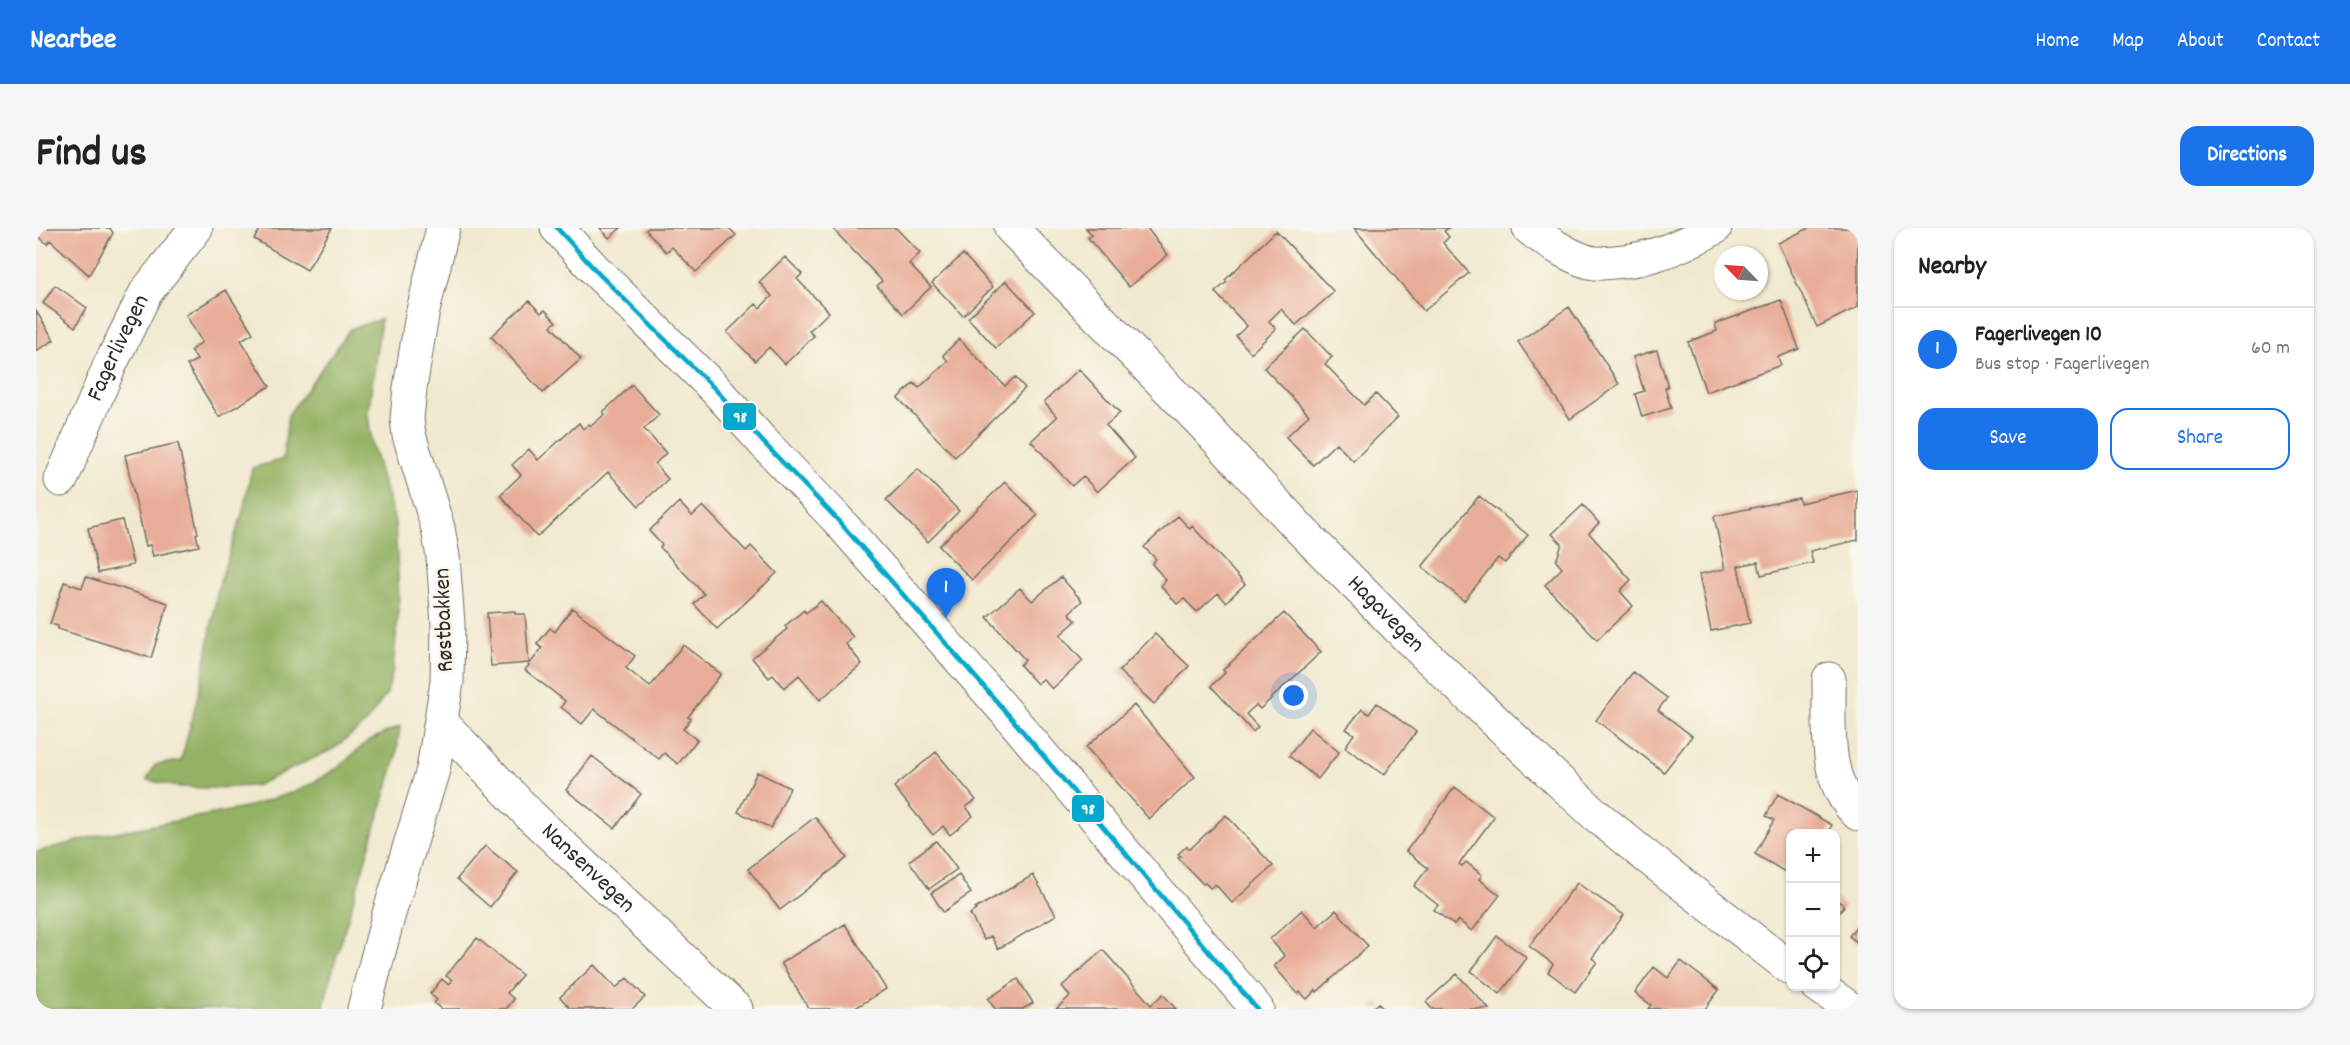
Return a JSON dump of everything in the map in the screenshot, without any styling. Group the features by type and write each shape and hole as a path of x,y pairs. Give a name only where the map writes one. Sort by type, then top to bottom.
{"street":[{"name":"Fagerlivegen","path":"61,480 110,364 146,292 196,228"},
{"name":"Røstbakken","path":"364,1009 391,906 432,770 442,723 447,682 448,624 443,557 438,528 409,435 407,419 422,315 443,228"},
{"path":"556,228 716,390 836,518 1013,720 1257,1009"},
{"name":"Hagavegen","path":"1011,228 1201,423 1302,531 1408,638 1533,757 1615,831 1786,964"},
{"path":"1529,228 1559,249 1594,263 1635,261 1654,256 1686,244 1714,228"},
{"path":"1828,679 1831,755 1835,777 1843,795 1858,814"},
{"name":"Nansenvegen","path":"442,723 530,815 736,1009"},
{"path":"1824,991 1851,1009"}],"green space":[{"path":"381,319 368,414 372,444 395,522 399,604 393,669 387,693 366,723 333,749 255,786 181,787 147,780 155,765 181,761 202,679 218,588 243,511 252,468 283,459 288,415 350,329"},
{"path":"400,726 396,758 333,968 323,1009 36,1009 36,852 100,835 240,809 300,790 338,768 368,741"}],"building":[{"path":"36,228 110,228 113,233 89,275 50,240 47,244 36,234"},
{"path":"261,228 332,228 307,270 254,239"},
{"path":"600,228 621,228 609,238"},
{"path":"648,228 729,228 736,235 696,272 672,247 666,252 646,230"},
{"path":"832,228 896,228 920,253 909,264 931,287 903,314 877,286 882,281"},
{"path":"1086,228 1147,228 1168,255 1129,287 1088,238 1092,235"},
{"path":"1354,228 1449,228 1444,231 1449,237 1443,243 1469,273 1424,311"},
{"path":"1809,228 1858,228 1858,307 1817,327 1778,243"},
{"path":"1276,231 1334,292 1296,325 1281,309 1269,321 1276,329 1251,353 1236,336 1247,326 1215,292"},
{"path":"963,254 993,287 963,316 932,283"},
{"path":"785,257 802,274 797,279 829,312 809,331 814,336 785,364 769,347 755,361 727,332 756,304 760,308 772,296 759,282"},
{"path":"1006,281 1035,312 996,348 968,318"},
{"path":"55,285 87,308 75,327 43,303"},
{"path":"226,290 253,333 241,340 270,386 219,417 187,365 197,360 191,350 202,342 186,315"},
{"path":"1781,300 1799,349 1778,357 1781,365 1706,392 1688,342 1717,331 1715,324"},
{"path":"529,301 541,313 545,310 556,322 551,326 581,359 543,393 491,336"},
{"path":"1569,307 1619,384 1570,419 1518,342"},
{"path":"36,311 54,340 36,351"},
{"path":"1305,329 1332,357 1325,364 1364,405 1376,394 1398,417 1353,461 1336,443 1313,465 1286,437 1309,415 1264,368"},
{"path":"959,339 1005,386 1015,377 1025,388 955,457 898,398 914,383 919,388 948,361 943,355"},
{"path":"1657,350 1668,387 1665,388 1671,408 1642,417 1635,394 1644,391 1633,357"},
{"path":"1079,369 1120,413 1106,425 1135,458 1097,492 1083,476 1072,486 1031,441 1057,417 1044,402"},
{"path":"632,385 659,415 644,429 666,453 655,464 668,479 639,506 608,472 537,537 500,495 521,475 512,465 529,449 538,460 579,423 583,429 589,424 591,426"},
{"path":"178,443 199,546 153,556 150,545 146,546 125,455"},
{"path":"918,469 959,511 928,542 886,500"},
{"path":"1005,482 1038,515 972,580 939,546"},
{"path":"1858,490 1858,540 1810,551 1813,563 1761,575 1758,562 1738,566 1750,623 1711,631 1699,574 1725,569 1714,516 1799,498 1800,503"},
{"path":"1479,496 1528,535 1505,563 1498,558 1464,601 1422,567"},
{"path":"679,502 692,516 703,506 746,551 751,546 777,573 717,629 694,604 704,594 660,547 662,545 649,531"},
{"path":"1583,505 1599,523 1589,533 1631,580 1620,591 1633,606 1597,640 1545,585 1562,568 1556,561 1562,544 1552,534"},
{"path":"1178,516 1190,529 1192,526 1245,584 1226,602 1218,593 1197,612 1184,599 1177,604 1161,586 1166,580 1152,564 1156,559 1144,547"},
{"path":"122,520 133,565 98,573 88,528"},
{"path":"86,577 168,603 151,658 58,629 58,626 50,624 64,582 82,588"},
{"path":"1061,577 1082,601 1069,613 1076,621 1060,635 1083,661 1052,689 1043,679 1037,684 1020,665 1025,660 987,617 1020,588 1032,601"},
{"path":"821,601 853,637 846,644 862,664 820,700 799,675 784,688 773,675 769,678 752,658 787,629 785,626 804,610 806,613"},
{"path":"572,608 635,656 626,668 650,687 683,645 721,674 688,717 691,719 683,729 697,740 678,764 664,753 659,759 594,709 582,724 561,707 565,701 525,670 542,648 537,644 550,628 555,632"},
{"path":"515,611 515,614 525,614 529,663 491,666 487,613"},
{"path":"1284,613 1321,652 1260,709 1256,705 1246,714 1258,727 1253,732 1211,686 1225,673 1223,670"},
{"path":"1155,634 1189,666 1154,704 1119,671"},
{"path":"1633,672 1667,698 1658,710 1692,736 1664,772 1596,720"},
{"path":"1377,703 1416,732 1384,775 1345,747 1354,734 1346,729 1362,709 1369,714"},
{"path":"1134,705 1195,777 1149,819 1086,747"},
{"path":"1310,728 1339,752 1318,779 1289,756"},
{"path":"936,752 976,800 966,807 973,816 950,835 943,826 933,835 894,787"},
{"path":"592,756 641,794 615,828 566,790"},
{"path":"757,772 790,788 771,828 738,812"},
{"path":"1455,787 1494,817 1459,864 1462,866 1466,862 1482,875 1479,879 1500,895 1472,931 1458,920 1454,925 1434,910 1438,905 1414,886 1428,868 1406,851"},
{"path":"1778,794 1832,825 1830,829 1786,829 1786,873 1755,854 1774,820 1766,816"},
{"path":"1226,815 1273,866 1232,903 1215,884 1210,888 1205,883 1203,884 1178,858 1181,856 1178,854 1187,846 1190,849"},
{"path":"815,817 847,858 780,910 748,869"},
{"path":"936,841 957,869 929,889 909,861"},
{"path":"485,846 518,872 490,907 457,879"},
{"path":"959,875 971,893 943,912 931,893"},
{"path":"1033,875 1056,915 998,949 991,936 984,940 970,914"},
{"path":"1577,883 1624,915 1592,958 1597,962 1575,992 1548,972 1553,964 1529,946"},
{"path":"1302,910 1317,927 1336,910 1368,946 1307,999 1300,992 1298,994 1274,966 1285,956 1270,939"},
{"path":"845,924 886,989 854,1009 809,1009 781,963"},
{"path":"1858,924 1858,943 1849,936"},
{"path":"1497,936 1527,958 1500,994 1471,971"},
{"path":"477,938 522,975 507,993 514,999 506,1009 441,1009 434,1003 437,1000 430,994 442,979 449,985 452,980 446,976"},
{"path":"1103,950 1151,1005 1163,994 1176,1009 1056,1009 1070,996 1062,986"},
{"path":"1681,961 1719,990 1705,1009 1648,1009 1651,1005 1635,993 1654,967 1668,978"},
{"path":"594,965 616,988 627,978 645,997 632,1009 571,1009 560,997"},
{"path":"1457,974 1489,1009 1432,1009 1426,1002"},
{"path":"1018,979 1033,1003 1023,1009 995,1009 988,999"},
{"path":"1378,1003 1383,1009 1371,1009"}],"transit line":[{"name":"98","path":"557,228 598,273 716,390 836,518 1013,720 1257,1009"}],"place":[{"name":"Fagerlivegen 10","path":"946,618"}]}
